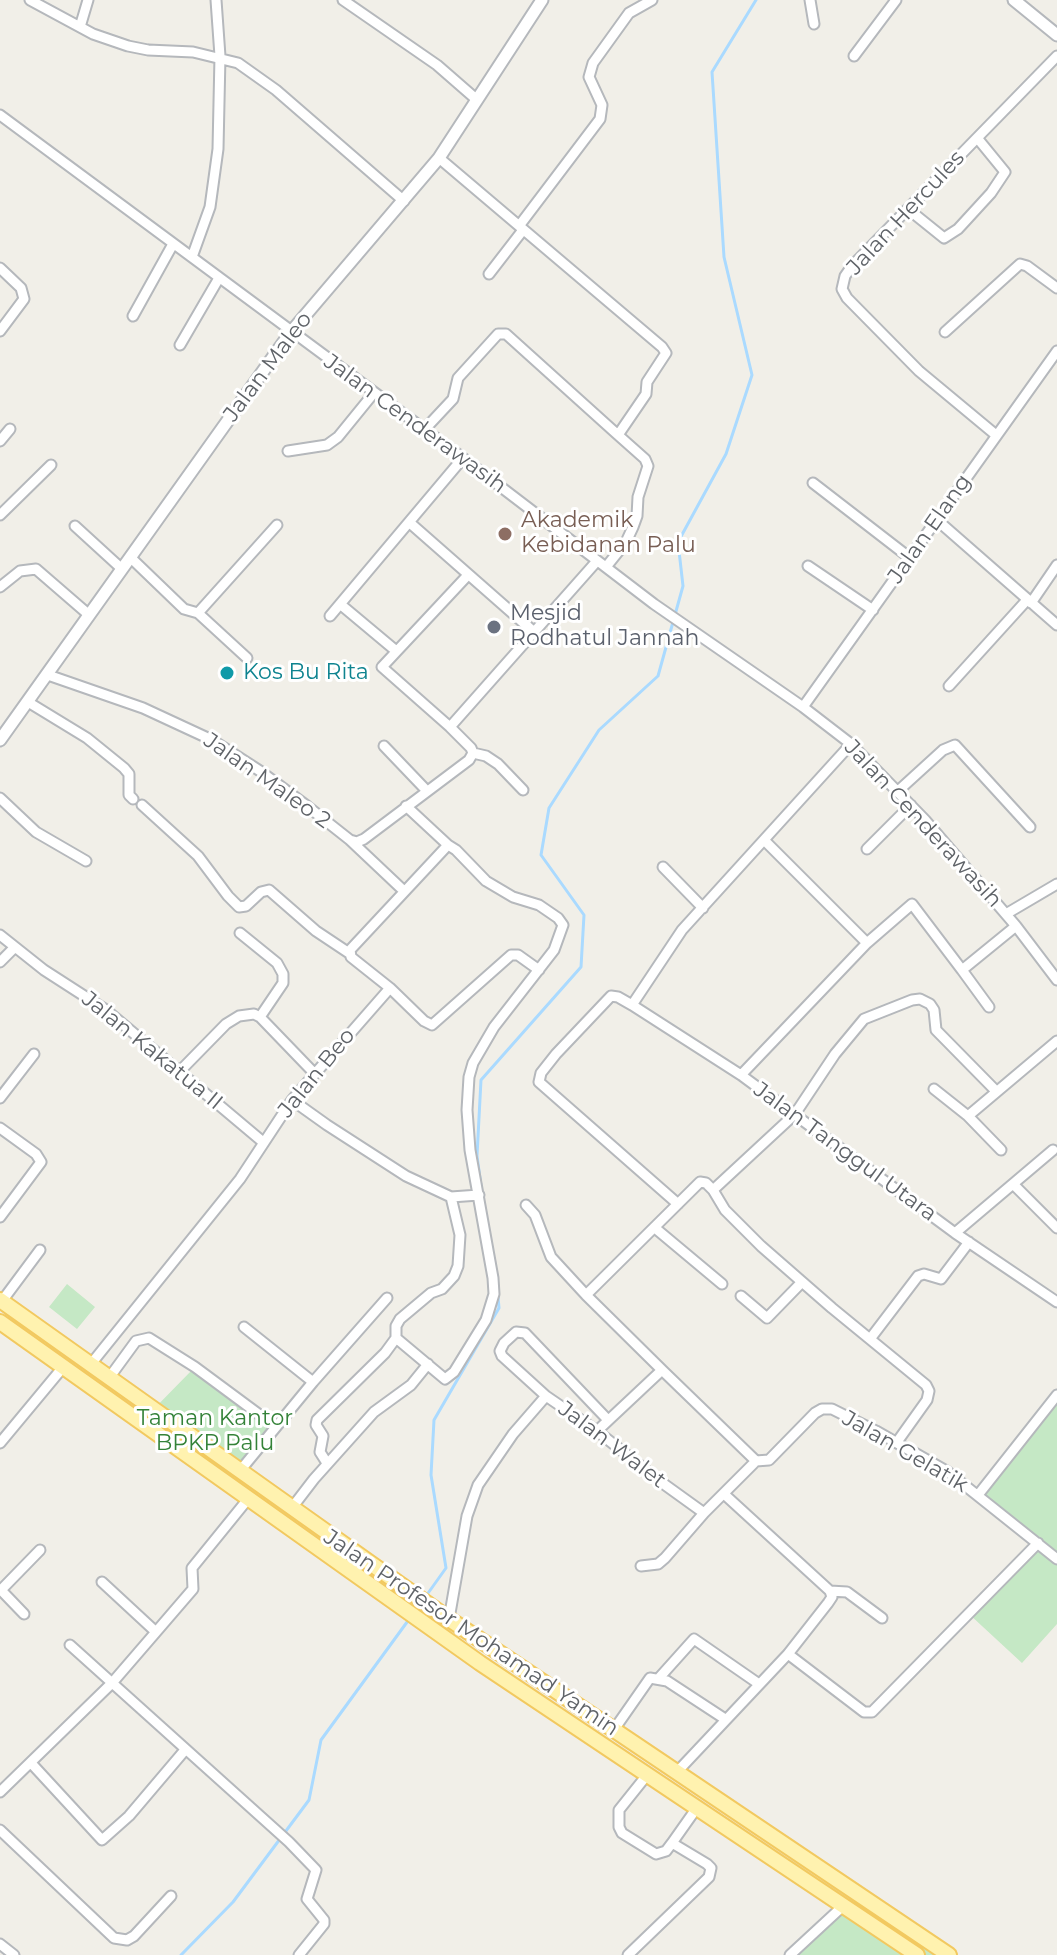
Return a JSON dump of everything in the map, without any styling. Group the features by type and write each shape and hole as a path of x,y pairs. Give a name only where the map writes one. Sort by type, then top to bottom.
{"main road":[{"name":"Jalan Profesor Mohamad Yamin","path":"1,1301 414,1595 949,1955"},
{"name":"Jalan Profesor Mohamad Yamin","path":"0,1322 404,1610 917,1955"},
{"path":"291,1531 296,1513"}],"street":[{"path":"30,0 80,27 128,46 220,56 238,63 268,83 404,201"},
{"path":"80,27 88,0"},
{"path":"192,257 205,225 218,149 220,56 216,0"},
{"path":"343,0 437,65 476,99"},
{"name":"Jalan Maleo","path":"0,740 291,332 439,158 542,0"},
{"path":"489,274 600,119 602,105 589,79 593,63 629,13 652,0"},
{"path":"810,0 814,24"},
{"path":"854,56 896,0"},
{"path":"1014,0 1057,35"},
{"name":"Jalan Hercules","path":"996,435 919,371 847,298 842,289 845,276 852,266 1057,56"},
{"name":"Jalan Cenderawasih","path":"0,115 463,458 654,604 851,744 911,805 1053,966 1057,980"},
{"path":"908,209 944,238 958,229 991,193 1005,172 978,139"},
{"path":"439,158 666,353 647,382 646,394 618,435"},
{"path":"133,316 173,244"},
{"path":"945,332 1020,264 1057,288"},
{"path":"0,268 21,288 24,299 0,331"},
{"path":"180,345 219,278"},
{"path":"424,430 453,399 458,378 495,336 502,333 645,459 648,466 638,497 637,516 626,542 534,632 450,727"},
{"name":"Jalan Elang","path":"803,707 1057,351"},
{"path":"288,451 327,445 338,437 373,394"},
{"path":"0,441 10,429"},
{"path":"330,616 463,458"},
{"path":"0,515 51,465"},
{"path":"813,483 910,558"},
{"path":"937,520 1057,625"},
{"path":"410,523 534,632"},
{"path":"198,613 277,525"},
{"path":"75,526 122,569"},
{"path":"130,557 184,609 198,613 247,658"},
{"path":"949,686 1029,601 1057,565"},
{"path":"808,566 873,610"},
{"path":"2,581 20,571 36,569 88,614"},
{"path":"468,575 382,664 382,670 450,727 473,753"},
{"path":"340,604 395,650"},
{"name":"Jalan Maleo 2","path":"48,675 143,708 212,740 260,771 350,840 404,891"},
{"path":"28,702 87,738 124,768 129,774 129,795 198,856 239,907 246,906 261,892 269,890 316,931 349,953 427,1023 432,1025 511,955 518,955 539,970"},
{"path":"678,1204 539,1082 541,1073 611,996 636,999 682,930 851,744"},
{"path":"898,791 943,750 955,745 1030,827"},
{"path":"384,746 427,791"},
{"path":"473,753 486,756 498,764 523,790"},
{"path":"350,840 357,842 364,839 469,760 473,753"},
{"path":"0,798 36,832 86,861"},
{"path":"867,849 911,805"},
{"path":"396,1338 442,1378 449,1378 474,1341 490,1308 493,1278 470,1150 467,1110 469,1077 473,1063 494,1027 554,950 563,925 539,905 502,891 486,881 406,806"},
{"path":"764,840 867,943"},
{"path":"349,953 448,845"},
{"path":"663,867 703,908"},
{"path":"1006,914 1057,884"},
{"path":"744,1071 867,943 912,904 989,1007"},
{"path":"962,970 1016,926"},
{"path":"240,933 277,963 283,974 283,983 260,1017"},
{"name":"Jalan Kakatua II","path":"0,935 64,984 106,1010 263,1142"},
{"path":"0,962 15,947"},
{"name":"Jalan Beo","path":"91,1364 240,1179 292,1100 390,988"},
{"name":"Jalan Tanggul Utara","path":"636,999 744,1071 795,1114 955,1233 1057,1302"},
{"path":"713,1190 795,1114 864,1019 920,999 934,1010 936,1030 996,1091"},
{"path":"180,1071 226,1024 245,1015 260,1017 314,1073"},
{"path":"968,1116 1057,1041"},
{"path":"0,1098 34,1054"},
{"path":"934,1089 968,1116 1001,1150"},
{"path":"292,1100 406,1176 451,1197 479,1195"},
{"path":"0,1128 36,1154 41,1162 0,1217"},
{"path":"955,1233 1053,1150"},
{"path":"586,1295 700,1182 706,1183 725,1210 802,1282 926,1385 929,1391 927,1400 897,1442"},
{"path":"1013,1184 1057,1228"},
{"path":"327,1463 320,1452 323,1436 316,1425 317,1420 371,1368 396,1338 396,1326 400,1319 431,1293 445,1287 458,1266 460,1235 451,1197"},
{"path":"526,1205 535,1215 551,1257 756,1461 665,1558 658,1564 641,1566"},
{"path":"655,1228 722,1284"},
{"path":"870,1339 918,1276 924,1274 941,1279 969,1242"},
{"path":"1,1301 40,1250"},
{"path":"741,1296 767,1318 802,1282"},
{"path":"239,1472 387,1298"},
{"path":"244,1327 313,1382"},
{"path":"546,1396 502,1356 500,1351 504,1343 516,1332 525,1333 608,1420"},
{"path":"109,1378 136,1341 149,1338 195,1367 276,1427"},
{"path":"296,1513 327,1463 374,1412 411,1385 428,1364"},
{"path":"0,1443 64,1366"},
{"path":"597,1431 662,1370"},
{"path":"978,1495 1057,1395"},
{"name":"Jalan Walet","path":"445,1616 467,1516 478,1485 513,1434 546,1396 704,1513"},
{"name":"Jalan Gelatik","path":"756,1461 775,1456 822,1409 832,1409 948,1472 1057,1559"},
{"path":"676,1773 788,1654 832,1597 830,1591 724,1494"},
{"path":"0,1792 112,1683 193,1589 192,1568 248,1499"},
{"path":"788,1654 864,1712 872,1712 1038,1543"},
{"path":"24,1614 1,1590 40,1550"},
{"path":"102,1582 156,1632"},
{"path":"830,1591 847,1592 882,1618"},
{"path":"659,1678 694,1639 759,1684"},
{"path":"70,1645 289,1842 316,1870 308,1902 324,1924 299,1955"},
{"path":"613,1731 650,1678 659,1678 725,1719"},
{"path":"31,1763 102,1840 129,1816 185,1750"},
{"path":"647,1775 619,1810 622,1833 656,1854 666,1851 696,1809"},
{"path":"0,1830 114,1938 121,1940 134,1936 171,1896"},
{"path":"628,1955 709,1877 711,1868 707,1864 672,1843"},
{"path":"790,1955 843,1906"},
{"path":"0,1944 14,1955"}],"green space":[{"path":"67,1284 95,1307 77,1329 49,1307"},
{"name":"Taman Kantor BPKP Palu","path":"192,1370 273,1430 246,1471 223,1481 146,1417"},
{"path":"1057,1394 1057,1624 1022,1663 969,1614 1038,1544 975,1494"},
{"path":"861,1896 950,1955 795,1955"}],"waterway":[{"path":"481,1186 477,1156 481,1080 581,967 584,915 541,855 549,808 599,730 658,676 683,586 678,542 726,454 752,375 724,257 712,72 756,0"},
{"path":"426,1596 446,1568 431,1475 434,1420 499,1308 498,1297"},
{"path":"181,1955 233,1902 309,1800 321,1740 410,1618"}],"place":[{"name":"Akademik Kebidanan Palu","path":"505,534"},
{"name":"Mesjid Rodhatul Jannah","path":"494,627"},
{"name":"Kos Bu Rita","path":"227,673"}]}
